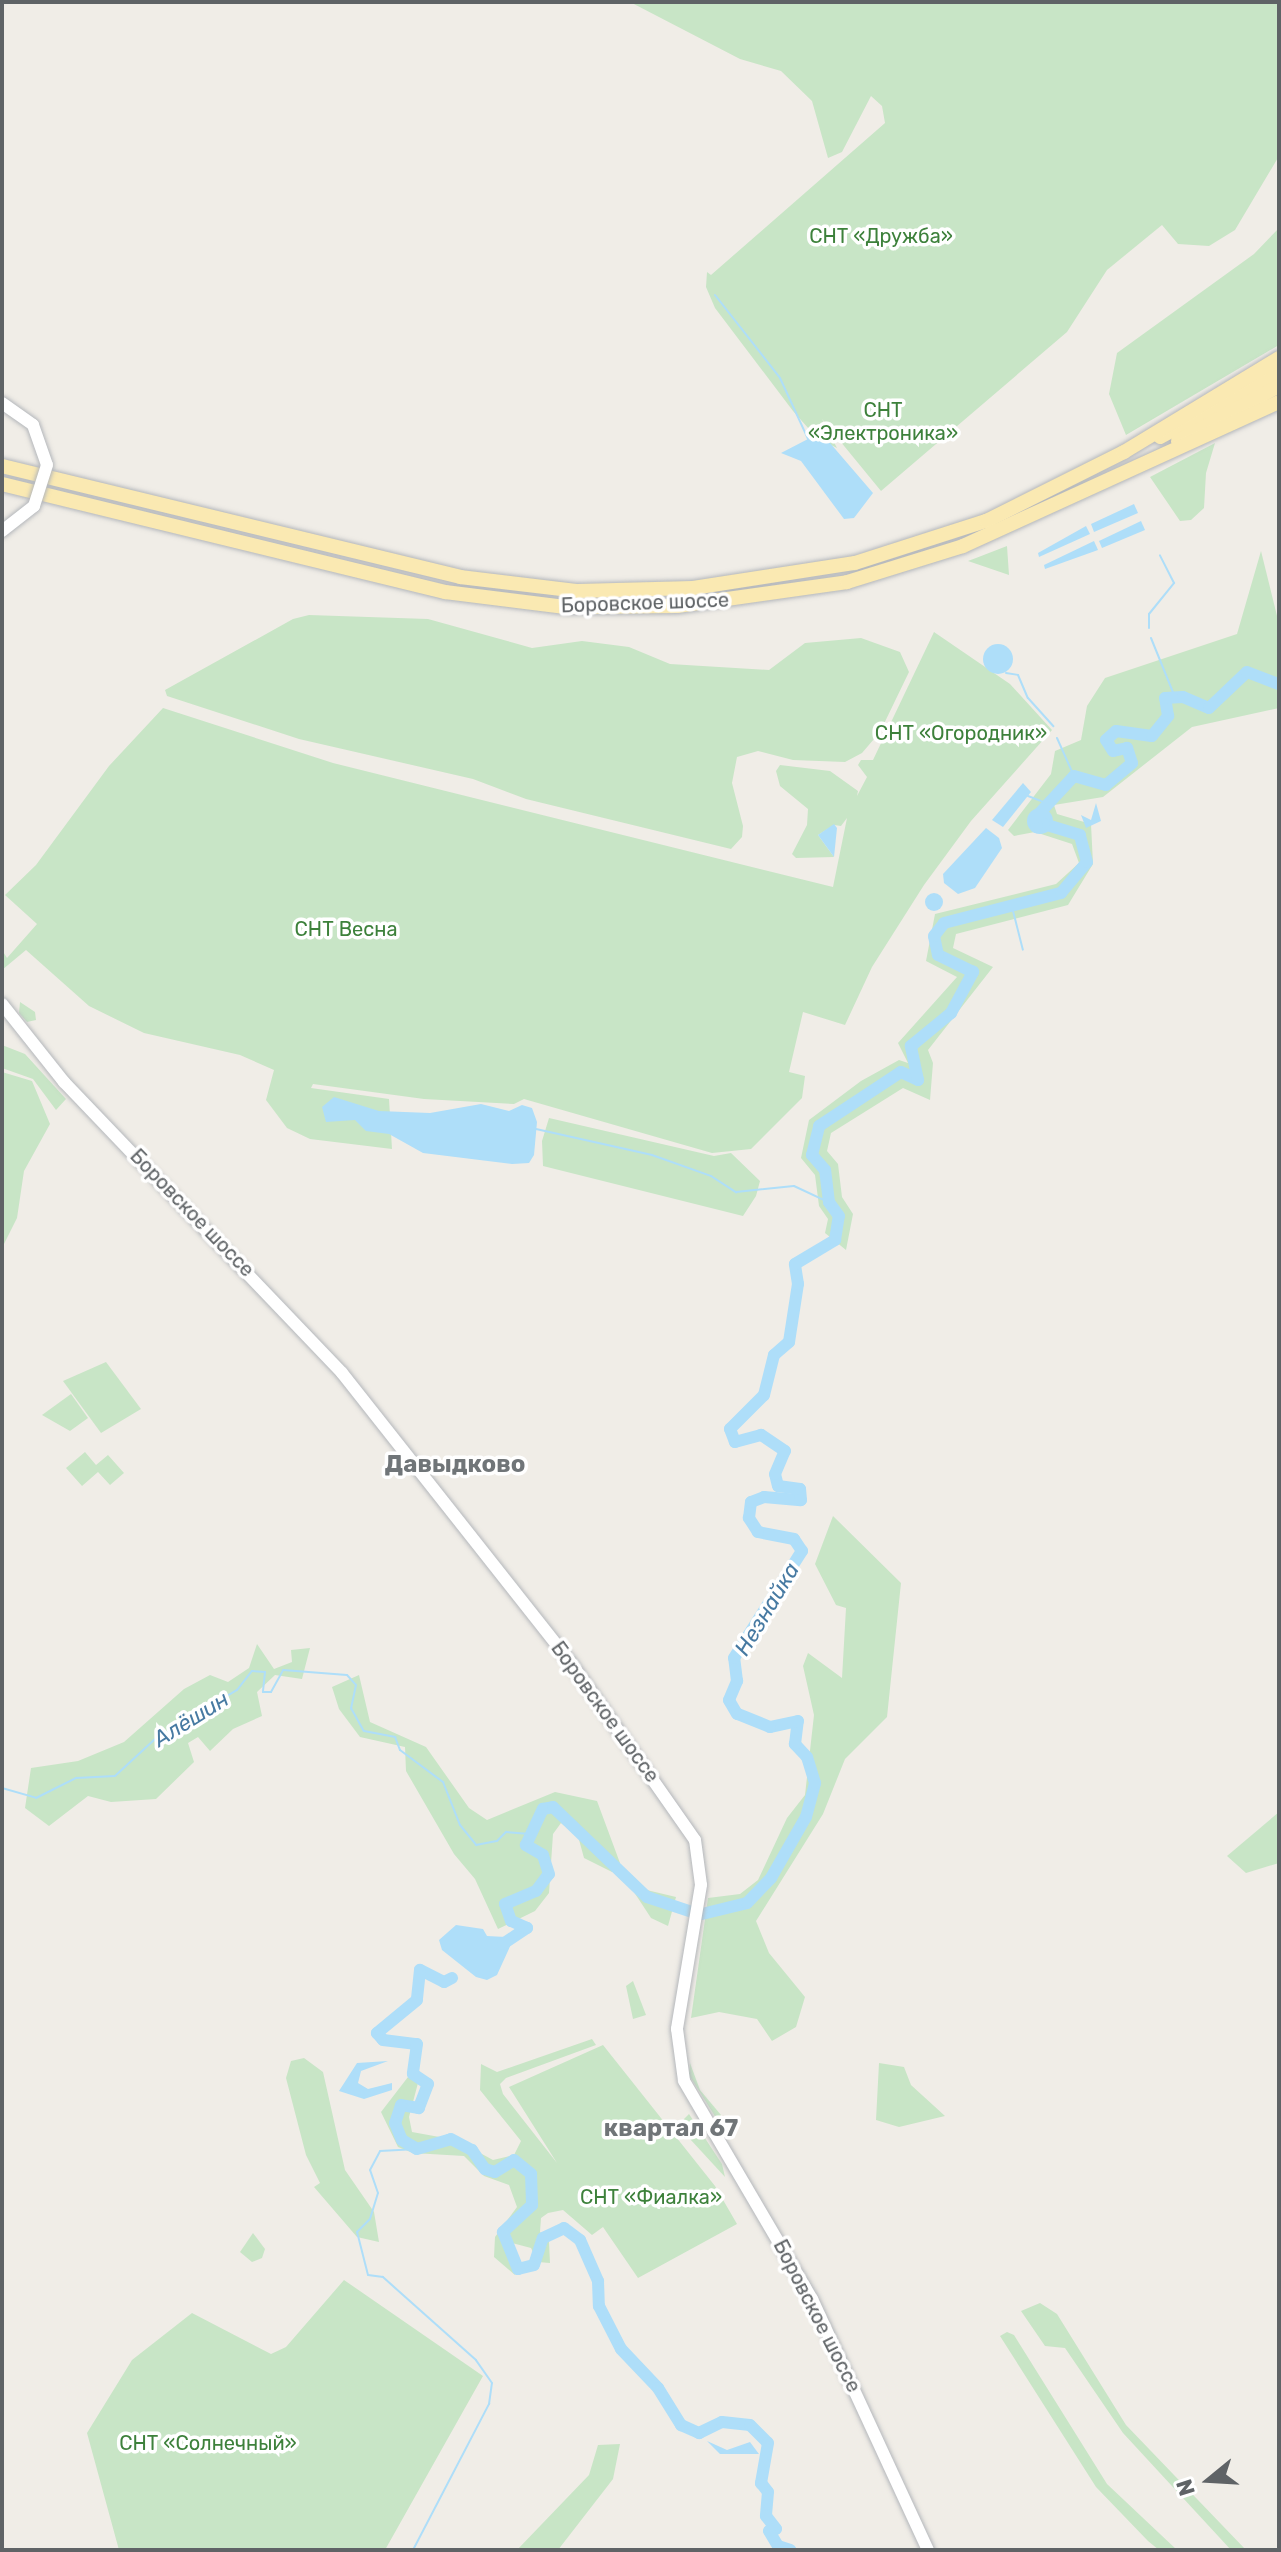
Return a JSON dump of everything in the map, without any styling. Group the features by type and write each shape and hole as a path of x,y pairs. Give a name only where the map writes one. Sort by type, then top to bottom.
{"main road":[{"path":"1124,452 1279,358"},
{"path":"1124,452 1279,372"},
{"path":"1134,469 1279,386"},
{"path":"1134,469 1279,402"},
{"path":"2,403 33,425 47,465 34,506 2,531"},
{"name":"Боровское шоссе","path":"2,466 395,564 515,585 603,591 741,583 882,557 1018,507 1124,452"},
{"name":"Боровское шоссе","path":"2,484 445,592 546,605 630,608 757,598 884,573 993,535 1134,469"},
{"name":"Боровское шоссе","path":"2,1004 64,1082 334,1363 536,1618 695,1840 702,1864 700,1893 677,2026 684,2081 811,2296 928,2550"}],"green space":[{"path":"630,2 1279,2 1279,156 1235,230 1209,246 1178,244 1162,225 1107,270 1067,332 881,491 822,419 837,448 817,438 793,411 715,308 706,287 707,272 711,275 885,123 882,106 871,96 842,152 828,158 812,101 781,71 740,59"},
{"path":"1279,228 1279,345 1126,435 1109,394 1117,353 1254,254"},
{"path":"1215,443 1206,473 1204,508 1191,520 1180,521 1150,477"},
{"path":"1007,546 1009,575 968,561 976,558"},
{"path":"1261,551 1279,624 1279,708 1192,727 1103,797 1054,805 1057,814 1091,824 1093,864 1068,905 956,934 953,948 993,967 928,1050 933,1063 930,1100 903,1088 831,1133 827,1151 838,1164 842,1197 853,1214 846,1250 825,1233 828,1219 819,1206 815,1175 801,1158 809,1120 861,1081 899,1060 908,1063 898,1043 957,977 926,961 935,914 1056,884 1079,863 1072,844 1035,832 1014,836 1008,830 1051,774 1055,751 1081,740 1087,706 1105,678 1237,634"},
{"path":"309,615 428,619 532,648 582,641 629,647 670,664 769,670 805,643 861,638 900,652 909,672 880,732 862,753 845,762 793,760 758,751 737,757 732,783 743,826 742,837 731,849 526,799 473,779 299,739 167,696 165,690 293,619"},
{"name":"СНТ Весна","path":"934,632 1010,684 1052,730 971,821 924,885 872,967 845,1025 803,1012 789,1072 805,1076 802,1098 751,1149 712,1153 524,1099 514,1104 424,1099 313,1084 311,1088 389,1099 392,1149 310,1139 287,1128 266,1100 274,1070 240,1055 144,1033 89,1006 26,950 2,970 2,950 7,958 37,924 5,895 36,865 109,766 163,708 333,763 833,887 847,818 841,826 834,825 818,835 834,857 796,858 792,854 807,825 808,809 780,786 776,771 780,765 830,771 858,791 857,796 867,777 858,765 861,760 873,760"},
{"path":"20,1002 35,1012 36,1020 27,1022 19,1013"},
{"path":"2,1045 25,1054 66,1099 56,1110 33,1079 2,1068"},
{"path":"2,1072 32,1081 50,1124 24,1171 17,1218 2,1248"},
{"path":"549,1118 714,1156 731,1153 760,1181 756,1196 743,1216 543,1166 542,1141"},
{"path":"106,1362 141,1409 101,1433 63,1381"},
{"path":"71,1394 88,1418 70,1431 42,1415"},
{"path":"85,1452 96,1465 108,1455 124,1473 110,1485 98,1472 82,1486 66,1468"},
{"path":"833,1516 901,1583 887,1717 845,1759 823,1814 756,1921 769,1953 805,1997 796,2027 772,2041 757,2019 719,2012 691,2018 708,1898 740,1894 758,1880 787,1818 805,1795 814,1715 803,1666 808,1653 842,1678 846,1608 836,1605 815,1564"},
{"path":"257,1644 274,1669 292,1662 291,1650 310,1648 302,1679 275,1675 257,1692 262,1716 233,1729 210,1751 198,1737 188,1743 194,1762 156,1799 111,1802 88,1796 49,1826 25,1808 31,1768 78,1761 124,1742 184,1689 210,1675 228,1682 249,1668"},
{"path":"359,1675 370,1722 426,1747 469,1808 487,1820 555,1792 597,1801 620,1863 612,1872 584,1858 578,1836 561,1823 553,1834 549,1893 535,1911 498,1929 475,1879 454,1854 406,1771 405,1747 360,1737 339,1709 332,1687"},
{"path":"1279,1812 1279,1863 1246,1873 1227,1856"},
{"path":"630,1886 676,1897 668,1926 651,1918"},
{"path":"633,1981 646,2015 633,2019 626,1986"},
{"name":"СНТ «Фиалка»","path":"592,2039 596,2045 506,2078 500,2084 503,2094 557,2163 509,2087 603,2045 715,2186 737,2224 638,2278 603,2227 592,2235 563,2210 548,2213 541,2218 540,2232 549,2242 550,2263 538,2262 531,2248 512,2243 515,2275 494,2257 495,2237 517,2207 509,2185 484,2176 464,2156 413,2153 398,2147 381,2112 408,2077 418,2083 409,2117 412,2132 456,2140 493,2160 514,2155 521,2141 480,2090 481,2064 497,2072"},
{"path":"304,2058 323,2072 345,2170 374,2212 379,2242 357,2237 314,2187 320,2183 306,2155 286,2078 291,2061"},
{"path":"690,2063 700,2090 721,2115 718,2121 689,2075"},
{"path":"879,2063 904,2067 911,2085 945,2116 899,2127 876,2120"},
{"path":"689,2114 722,2164 725,2177 690,2139 684,2119"},
{"path":"253,2233 265,2249 262,2258 252,2262 240,2252"},
{"name":"СНТ «Солнечный»","path":"344,2280 483,2376 385,2550 119,2550 87,2433 132,2360 192,2313 271,2354 286,2347"},
{"path":"1040,2303 1057,2314 1126,2425 1246,2550 1231,2550 1123,2433 1065,2348 1045,2346 1021,2311"},
{"path":"1007,2332 1014,2335 1107,2484 1177,2550 1159,2550 1096,2487 1000,2336"},
{"path":"620,2444 613,2479 558,2550 517,2550 589,2475 598,2445"}],"water":[{"path":"808,439 830,443 873,493 854,518 844,519 801,461 781,453"},
{"path":"1134,504 1138,513 1094,532 1091,524"},
{"path":"1141,521 1145,530 1102,548 1099,541"},
{"path":"1086,526 1090,534 1039,557 1038,553"},
{"path":"1094,541 1098,550 1045,569 1044,565"},
{"path":"998,644 1009,648 1013,659 1009,670 998,674 987,670 983,659 987,648"},
{"path":"1023,783 1031,792 1003,827 992,820"},
{"path":"1096,803 1101,821 1086,828 1081,815 1091,820"},
{"path":"1040,808 1049,812 1053,821 1049,830 1040,834 1031,830 1027,821 1031,812"},
{"path":"834,824 837,828 834,857 818,835"},
{"path":"986,828 999,838 1002,848 975,888 958,894 944,883 943,874"},
{"path":"934,893 943,902 934,911 925,902"},
{"path":"334,1097 379,1111 430,1113 481,1104 509,1111 522,1105 532,1108 537,1122 534,1155 529,1163 512,1164 423,1153 389,1134 366,1131 355,1120 326,1122 322,1107"},
{"path":"456,1925 483,1929 487,1936 506,1937 517,1931 497,1975 487,1980 476,1977 442,1950 439,1940"},
{"path":"388,2061 361,2071 358,2083 368,2089 392,2083 392,2090 364,2099 339,2091 357,2063"},
{"path":"707,2441 727,2450 750,2442 759,2454 720,2454"}],"waterway":[{"path":"715,295 780,378 808,439"},
{"path":"1149,628 1149,614 1174,583 1160,555"},
{"path":"1151,638 1175,697"},
{"name":"Незнайка","path":"702,1914 747,1903 771,1878 806,1817 815,1783 807,1757 795,1744 798,1721 770,1727 737,1714 729,1700 737,1681 734,1658 802,1551 794,1539 758,1532 749,1518 751,1502 764,1497 801,1500 800,1489 778,1486 775,1474 785,1451 761,1435 735,1442 730,1429 764,1395 774,1355 789,1342 798,1284 795,1264 835,1240 839,1216 829,1202 825,1170 812,1155 819,1126 901,1072 918,1080 911,1046 951,1013 973,972 938,955 934,936 944,923 1061,893 1087,862 1080,835 1044,824 1037,827 1035,818 1074,776 1106,785 1132,763 1127,748 1113,751 1106,740 1116,731 1152,736 1168,716 1165,698 1183,697 1209,708 1247,672 1279,684"},
{"path":"1006,673 1018,675 1028,698 1053,726"},
{"path":"1057,738 1074,776"},
{"path":"1028,796 1046,803"},
{"path":"1012,907 1023,950"},
{"path":"536,1129 652,1155 711,1176 736,1192 794,1186 829,1202"},
{"name":"Алёшин","path":"2,1788 36,1798 76,1778 115,1776 154,1740 237,1690 252,1671 265,1672 263,1692 271,1692 283,1670 347,1675 356,1685 351,1708 364,1731 395,1737 400,1750 443,1782 460,1825 476,1845 497,1841 506,1832 530,1834"},
{"name":"Незнайка","path":"503,1944 527,1928 511,1921 505,1904 536,1891 549,1874 543,1855 526,1845 543,1809 553,1807 647,1897 692,1912"},
{"name":"Незнайка","path":"452,1978 444,1982 420,1970 417,2000 377,2033 383,2040 417,2044 413,2074 428,2084 419,2108 401,2105 395,2123 402,2140 417,2149 451,2139 472,2150 485,2169 495,2172 514,2160 531,2174 532,2205 503,2232 518,2269 534,2265 543,2238 564,2228 580,2240 598,2281 599,2306 621,2349 658,2388 681,2425 699,2433 722,2422 750,2425 768,2443 761,2483 768,2492 766,2516 776,2529 769,2531 778,2546 790,2550"},
{"path":"413,2550 489,2404 492,2383 476,2360 383,2277 368,2275 357,2232 370,2219 378,2193 370,2170 380,2151 417,2149"}],"district":[{"name":"Давыдково","path":"455,1465"},
{"name":"квартал 67","path":"671,2129"}],"park label":[{"name":"СНТ «Дружба»","path":"881,236"},
{"name":"СНТ «Электроника»","path":"883,422"},
{"name":"СНТ «Огородник»","path":"961,733"}]}
